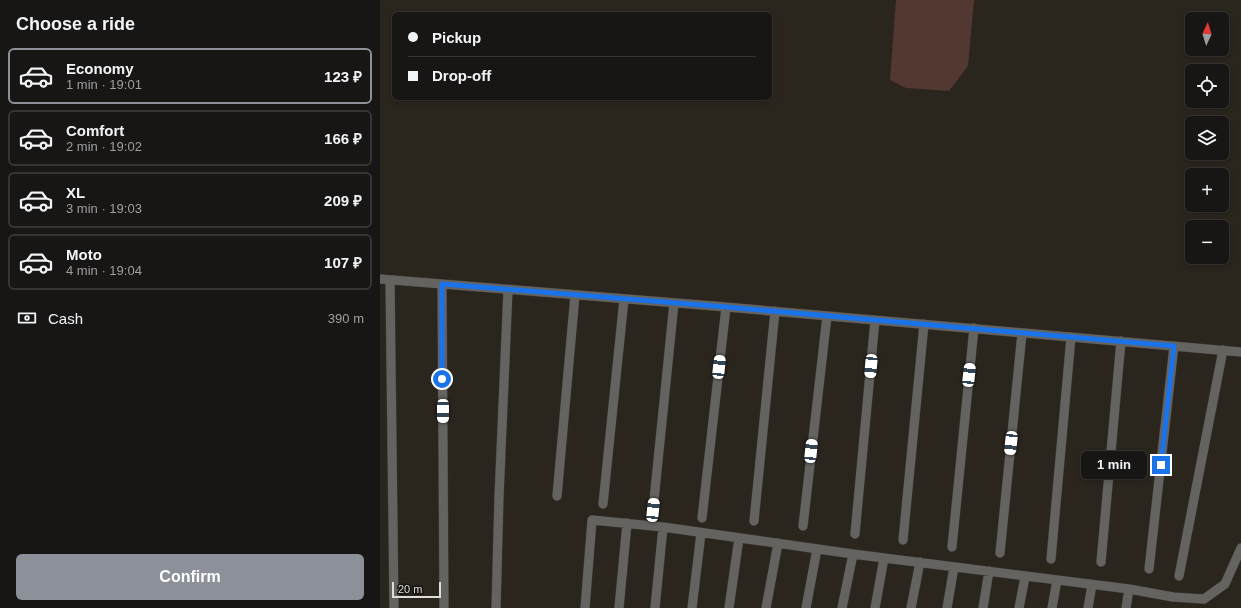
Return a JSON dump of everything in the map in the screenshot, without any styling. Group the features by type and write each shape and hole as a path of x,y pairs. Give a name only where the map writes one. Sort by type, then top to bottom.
{"lane":[{"path":"380,279 775,311 1241,352"},
{"path":"390,280 394,608"},
{"path":"442,284 444,608"},
{"path":"496,608 508,290"},
{"path":"557,496 575,295"},
{"path":"603,504 624,299"},
{"path":"653,510 674,303"},
{"path":"702,518 726,307"},
{"path":"754,521 775,311"},
{"path":"803,526 826,316"},
{"path":"855,534 875,320"},
{"path":"903,540 924,324"},
{"path":"952,548 974,328"},
{"path":"1000,553 1022,333"},
{"path":"1051,559 1070,337"},
{"path":"1101,562 1121,342"},
{"path":"1149,570 1174,346"},
{"path":"1179,576 1223,350"},
{"path":"584,608 592,520 663,527 1025,577 1129,589 1173,597 1204,598 1225,584 1241,548"},
{"path":"618,608 627,523"},
{"path":"655,608 663,527"},
{"path":"692,608 702,533"},
{"path":"729,608 739,538"},
{"path":"766,608 778,543"},
{"path":"806,608 817,549"},
{"path":"842,608 853,554"},
{"path":"875,608 884,558"},
{"path":"912,608 920,562"},
{"path":"947,608 954,567"},
{"path":"983,608 989,571"},
{"path":"1019,608 1025,577"},
{"path":"1052,608 1057,580"},
{"path":"1088,608 1092,585"},
{"path":"1126,608 1129,589"}],"shaded area":[{"path":"380,0 1241,0 1241,608 380,608"},
{"path":"896,0 974,0 968,66 949,91 906,88 890,80"}],"route":[{"path":"442,379 442,284 1174,346 1161,465"}]}
